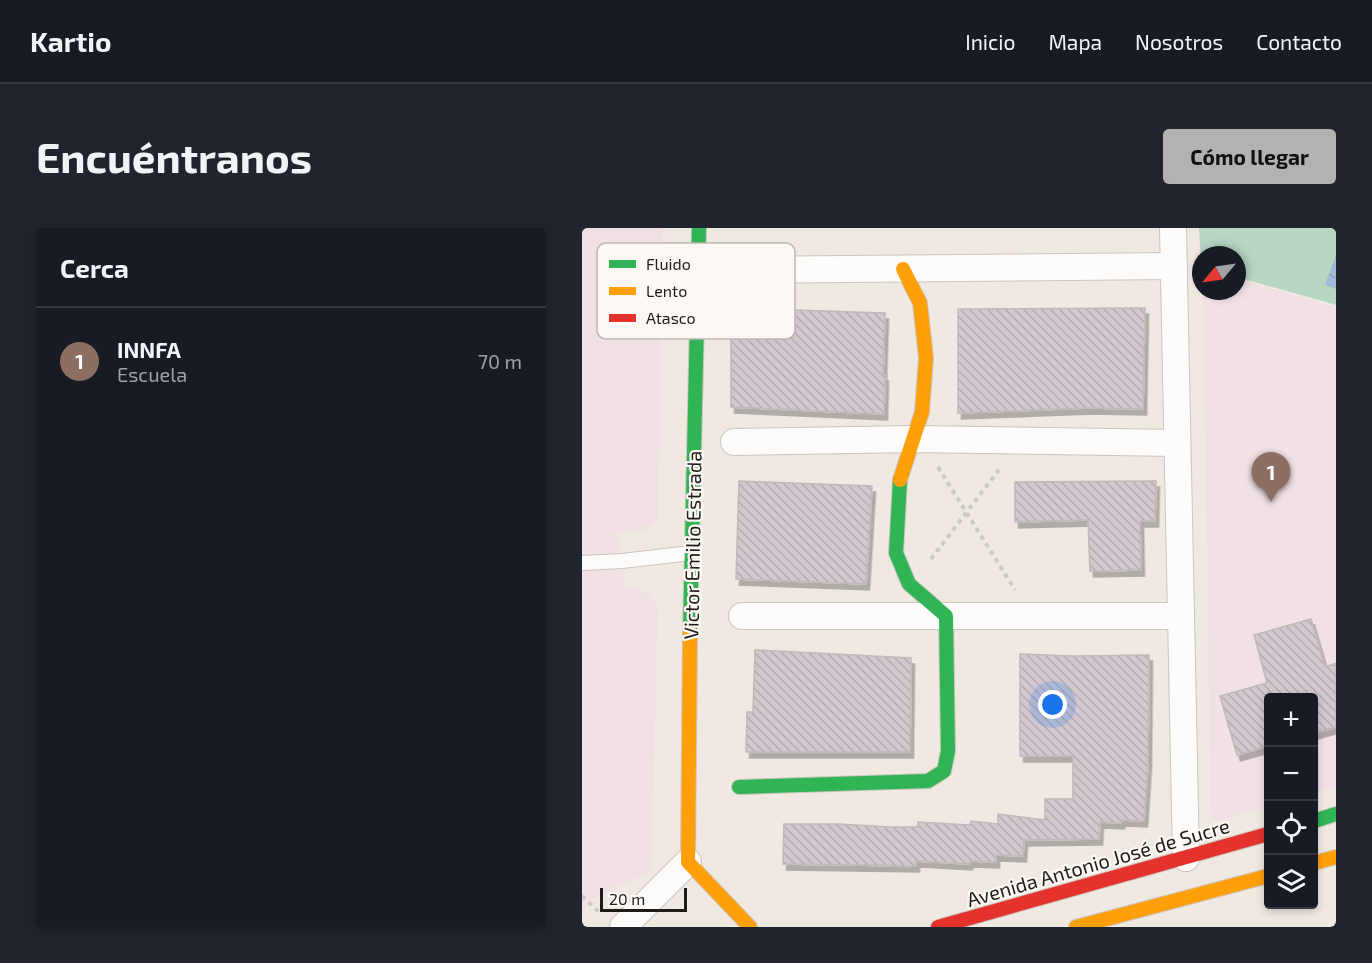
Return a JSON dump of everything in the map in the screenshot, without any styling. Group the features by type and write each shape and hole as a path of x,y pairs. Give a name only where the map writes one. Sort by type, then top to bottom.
{"street":[{"name":"Victor Emilio Estrada","path":"699,228 699,243"},
{"path":"1173,228 1186,858"},
{"path":"795,270 1174,266"},
{"path":"739,787 928,781 944,771 948,751 946,616 911,586 896,553 900,476 917,440 922,412 926,358 920,303 903,269"},
{"name":"Victor Emilio Estrada","path":"688,862 691,553 696,339"},
{"path":"734,442 917,440 1177,443"},
{"path":"742,616 1181,616"},
{"path":"1318,820 1336,814"},
{"name":"Avenida Antonio José de Sucre","path":"938,927 1264,835"},
{"path":"1318,862 1336,857"},
{"path":"614,923 688,862 750,927"},
{"path":"1076,927 1264,877"}],"lane":[{"path":"582,564 691,553"}],"path":[{"path":"917,440 1032,616"},
{"path":"911,586 1020,441"},
{"path":"582,896 614,923"}],"shaded area":[{"path":"582,228 663,228 663,243 597,243 597,339 661,339 658,521 645,530 618,532 625,587 646,593 658,605 651,871 592,899 582,913"},
{"path":"1246,282 1336,307 1336,786 1318,792 1318,693 1264,693 1264,807 1217,821 1211,818 1203,300 1246,300"}],"green space":[{"path":"1199,228 1336,228 1336,305 1246,280 1246,246 1200,246"}],"water":[{"path":"1336,255 1336,289 1325,285"}],"building":[{"path":"1145,308 1143,409 1088,408 958,413 958,309"},
{"path":"795,310 885,313 884,414 731,407 731,339 795,339"},
{"path":"739,481 872,486 866,584 736,579"},
{"path":"1156,481 1155,521 1140,521 1141,570 1090,571 1088,520 1015,522 1015,482"},
{"path":"1311,619 1325,667 1336,663 1336,727 1318,732 1318,693 1270,693 1269,688 1269,693 1264,693 1264,747 1237,755 1220,696 1267,683 1254,635"},
{"path":"755,650 911,658 910,752 746,752 747,712 753,712"},
{"path":"1020,654 1149,655 1148,764 1144,821 1100,822 1099,839 1024,840 1023,856 996,855 996,862 970,861 969,864 916,861 916,866 783,864 784,824 918,827 918,822 970,825 971,821 998,824 998,814 1045,820 1045,799 1073,799 1073,756 1020,756"}],"traffic: fast":[{"path":"699,228 699,243"},
{"path":"690,632 697,339"},
{"path":"739,787 928,781 944,771 948,751 946,616 909,584 896,553 900,480"},
{"path":"1318,820 1336,814"}],"traffic: slow":[{"path":"900,480 922,412 926,358 920,303 903,269"},
{"path":"690,632 688,862 750,927"},
{"path":"1318,862 1336,857"},
{"path":"1076,927 1264,877"}],"traffic: jam":[{"path":"938,927 1264,835"}],"place":[{"name":"INNFA","path":"1271,502"}]}
